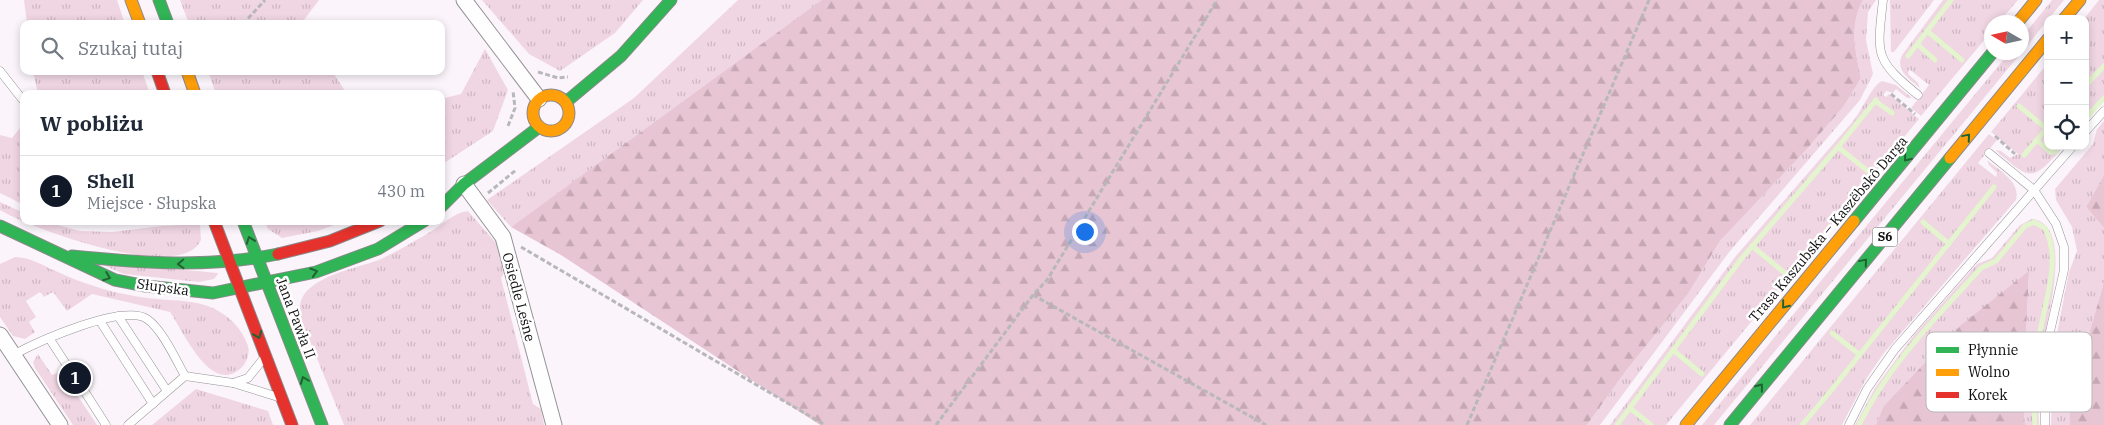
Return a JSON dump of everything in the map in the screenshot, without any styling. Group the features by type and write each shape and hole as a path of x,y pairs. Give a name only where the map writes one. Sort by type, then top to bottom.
{"main road":[{"path":"131,0 138,20"},
{"path":"159,0 166,20"},
{"path":"566,102 621,56 641,36 671,0"},
{"path":"2024,15 2036,0"},
{"path":"2067,15 2080,0"},
{"name":"S6","path":"1730,425 2044,44"},
{"name":"Trasa Kaszubska – Kaszëbskô Darga","path":"1686,425 1986,60"},
{"path":"158,75 164,90"},
{"path":"188,75 194,90"},
{"path":"553,94 566,102 569,117 560,129 545,130 539,126 532,113 539,99 553,94"},
{"path":"445,203 464,184 539,126"},
{"path":"445,192 464,184"},
{"path":"216,225 292,425"},
{"name":"Jana Pawła II","path":"245,225 322,425"},
{"name":"Słupska","path":"64,255 167,264 230,262 257,258 330,240 369,225"},
{"name":"Słupska","path":"0,226 115,280 203,293 241,289 316,272 378,249 417,225"}],"street":[{"path":"464,0 539,99"},
{"name":"Osiedle Leśne","path":"464,184 503,237 555,424"},
{"path":"0,335 60,425"}],"lane":[{"path":"1884,0 1879,34 1881,54 1890,71 1918,95"},
{"path":"0,71 20,96"},
{"path":"2089,128 2104,111"},
{"path":"1849,425 1867,389 1892,352 2069,150"},
{"path":"1989,153 2034,190 2056,224 2064,253 2064,270 2050,332"},
{"path":"118,316 167,391"},
{"path":"13,355 49,338 100,321 118,316 135,316 146,318 155,327 186,376"},
{"path":"100,321 153,404"},
{"path":"49,338 68,366"},
{"path":"234,383 248,378 266,356"},
{"path":"128,425 186,376 234,383 281,398"},
{"path":"82,390 106,425"},
{"path":"2045,412 2045,425"}],"path":[{"path":"247,20 265,0"},
{"path":"936,425 1033,295 1047,280 1217,0"},
{"path":"1467,425 1649,0"},
{"path":"503,132 513,115 515,103 513,91 538,71 558,78 573,74"},
{"path":"1891,94 1920,118"},
{"path":"1990,133 2016,154"},
{"path":"503,237 825,425"},
{"path":"1033,295 1266,425"}],"green space":[{"path":"24,0 117,0 124,20 26,20"},
{"path":"180,0 319,0 304,20 188,20"},
{"path":"482,0 643,0 615,33 560,71 529,54"},
{"path":"738,0 824,0 511,227 487,200 634,98"},
{"path":"822,0 1863,0 1856,19 1854,38 1861,78 1844,106 1807,149 1720,241 1688,294 1625,372 1587,425 820,425 561,255 511,227"},
{"path":"1863,0 1876,0 1868,12 1866,40 1873,74 1860,100 1730,251 1600,425 1587,425 1625,372 1688,294 1720,241 1807,149 1844,106 1861,78 1855,48 1855,29 1856,19"},
{"path":"1890,0 1934,0 1894,52 1891,52"},
{"path":"1943,0 2018,0 2005,15 1984,15 1984,40 1921,116 1911,108 1929,85 1909,69 1908,74 1918,83 1920,88 1904,74 1900,65 1902,55"},
{"path":"2052,0 2064,0 2052,15 2044,15 2044,25 2029,43 2029,28"},
{"path":"2099,0 2104,0 2104,101 2089,118 2089,15 2087,15"},
{"path":"485,49 508,90 493,131 445,162 445,98 461,94"},
{"path":"2003,60 2015,60 1714,425 1702,425"},
{"path":"2044,68 2044,150 2060,150 2044,167 2031,174 2017,168 1995,150 2001,151 2010,158 2018,154 1991,132"},
{"path":"34,75 143,75 149,90 37,90"},
{"path":"209,75 335,75 344,90 215,90"},
{"path":"1882,81 1896,85 1912,98 1907,98 1896,89 1893,93 1886,91 1883,95 1886,97 1889,94 1919,119 1666,425 1610,425 1735,257 1854,120 1871,92"},
{"path":"2104,121 2104,175 2086,207 2104,228 2104,282 2090,332 2057,332 2069,272 2077,251 2072,227 2056,200 2055,189 2093,144 2097,129"},
{"path":"20,128 20,203 0,193 0,135 12,138"},
{"path":"1989,134 1997,140 1978,163 1996,177 1997,173 1987,160 2008,177 2015,188 2016,200 1884,353 1866,379 1842,425 1750,425"},
{"path":"2104,175 2104,228 2086,207"},
{"path":"0,202 20,211 20,220 17,219 0,210"},
{"path":"468,211 497,244 506,270 501,278 533,404 541,409 544,425 344,425 301,319 300,306 302,298 310,288 326,278 381,259 440,225 445,225 445,222 462,212"},
{"path":"2032,219 2045,225 2053,239 2055,257 2054,279 2045,332 2026,332 2029,272 1964,332 1926,332 1926,367 1883,407 1876,425 1855,425 1875,388 1914,335 1977,264 1992,258 2020,225"},
{"path":"32,225 58,225 80,231 112,232 161,226 200,225 201,240 188,252 166,257 137,255 105,249"},
{"path":"266,225 334,225 318,231 282,238 268,229"},
{"path":"15,257 32,260 77,280 112,291 142,297 192,302 213,308 230,319 239,328 249,349 247,360 242,367 231,374 220,374 209,368 200,358 170,312 92,294 67,311 53,292 44,297 40,292 26,301 36,317 29,322 35,332 25,339 13,336 0,317 0,264"},
{"path":"96,262 218,274 214,279 199,282 124,274"},
{"path":"2029,271 2026,332 1954,332"},
{"path":"2104,282 2104,425 2070,425 2070,412 2092,412 2092,332 2090,332"},
{"path":"38,354 52,375 61,371 97,425 73,425 35,368 33,362"},
{"path":"1926,362 1926,412 2024,412 2025,425 1876,425 1883,407"},
{"path":"196,389 268,411 273,425 152,425"},
{"path":"2024,412 2039,412 2039,425 2025,425"},
{"path":"2051,412 2070,412 2070,425 2051,425"}],"waterway":[{"path":"1908,56 1951,0"},
{"path":"1927,31 1962,60"},
{"path":"1917,44 1935,60"},
{"path":"2089,82 2104,66"},
{"path":"2089,115 2104,98"},
{"path":"1617,425 1742,258 1876,100"},
{"path":"1875,101 1892,113"},
{"path":"2019,106 2044,127"},
{"path":"2024,155 2044,132"},
{"path":"2037,140 2044,146"},
{"path":"1838,147 1869,172"},
{"path":"2048,150 2050,152 2057,150"},
{"path":"1802,425 1994,187"},
{"path":"1923,222 1949,244"},
{"path":"1859,425 1884,382 1914,342 1981,268 1996,261 2025,226 2034,222 2045,228 2052,254 2050,282 2040,332"},
{"path":"1752,246 1786,274"},
{"path":"1832,333 1860,355"},
{"path":"1673,350 1702,374"},
{"path":"1630,408 1651,425"},
{"path":"2035,412 2035,425"}],"traffic: fast":[{"path":"159,0 166,20"},
{"path":"566,102 621,56 671,0"},
{"path":"1854,221 1986,60"},
{"path":"445,203 464,184 539,127"},
{"path":"1730,425 1950,158"},
{"path":"245,225 322,425"},
{"path":"0,226 115,280 146,286 213,293 316,272 378,249 417,225"},
{"path":"72,256 124,261 201,263 278,254"}],"traffic: slow":[{"path":"131,0 138,20"},
{"path":"2024,15 2036,0"},
{"path":"2067,15 2080,0"},
{"path":"1950,158 2044,44"},
{"path":"188,75 194,90"},
{"path":"551,95 558,96 564,100 568,106 569,113 568,120 564,126 558,130 551,131 544,130 538,126 534,120 533,113 534,106 538,100 544,96 551,95"},
{"path":"1686,425 1854,221"}],"traffic: jam":[{"path":"158,75 164,90"},
{"path":"216,225 292,425"},
{"path":"278,254 330,241 370,225"}],"place":[{"name":"Shell","path":"75,378"}]}
